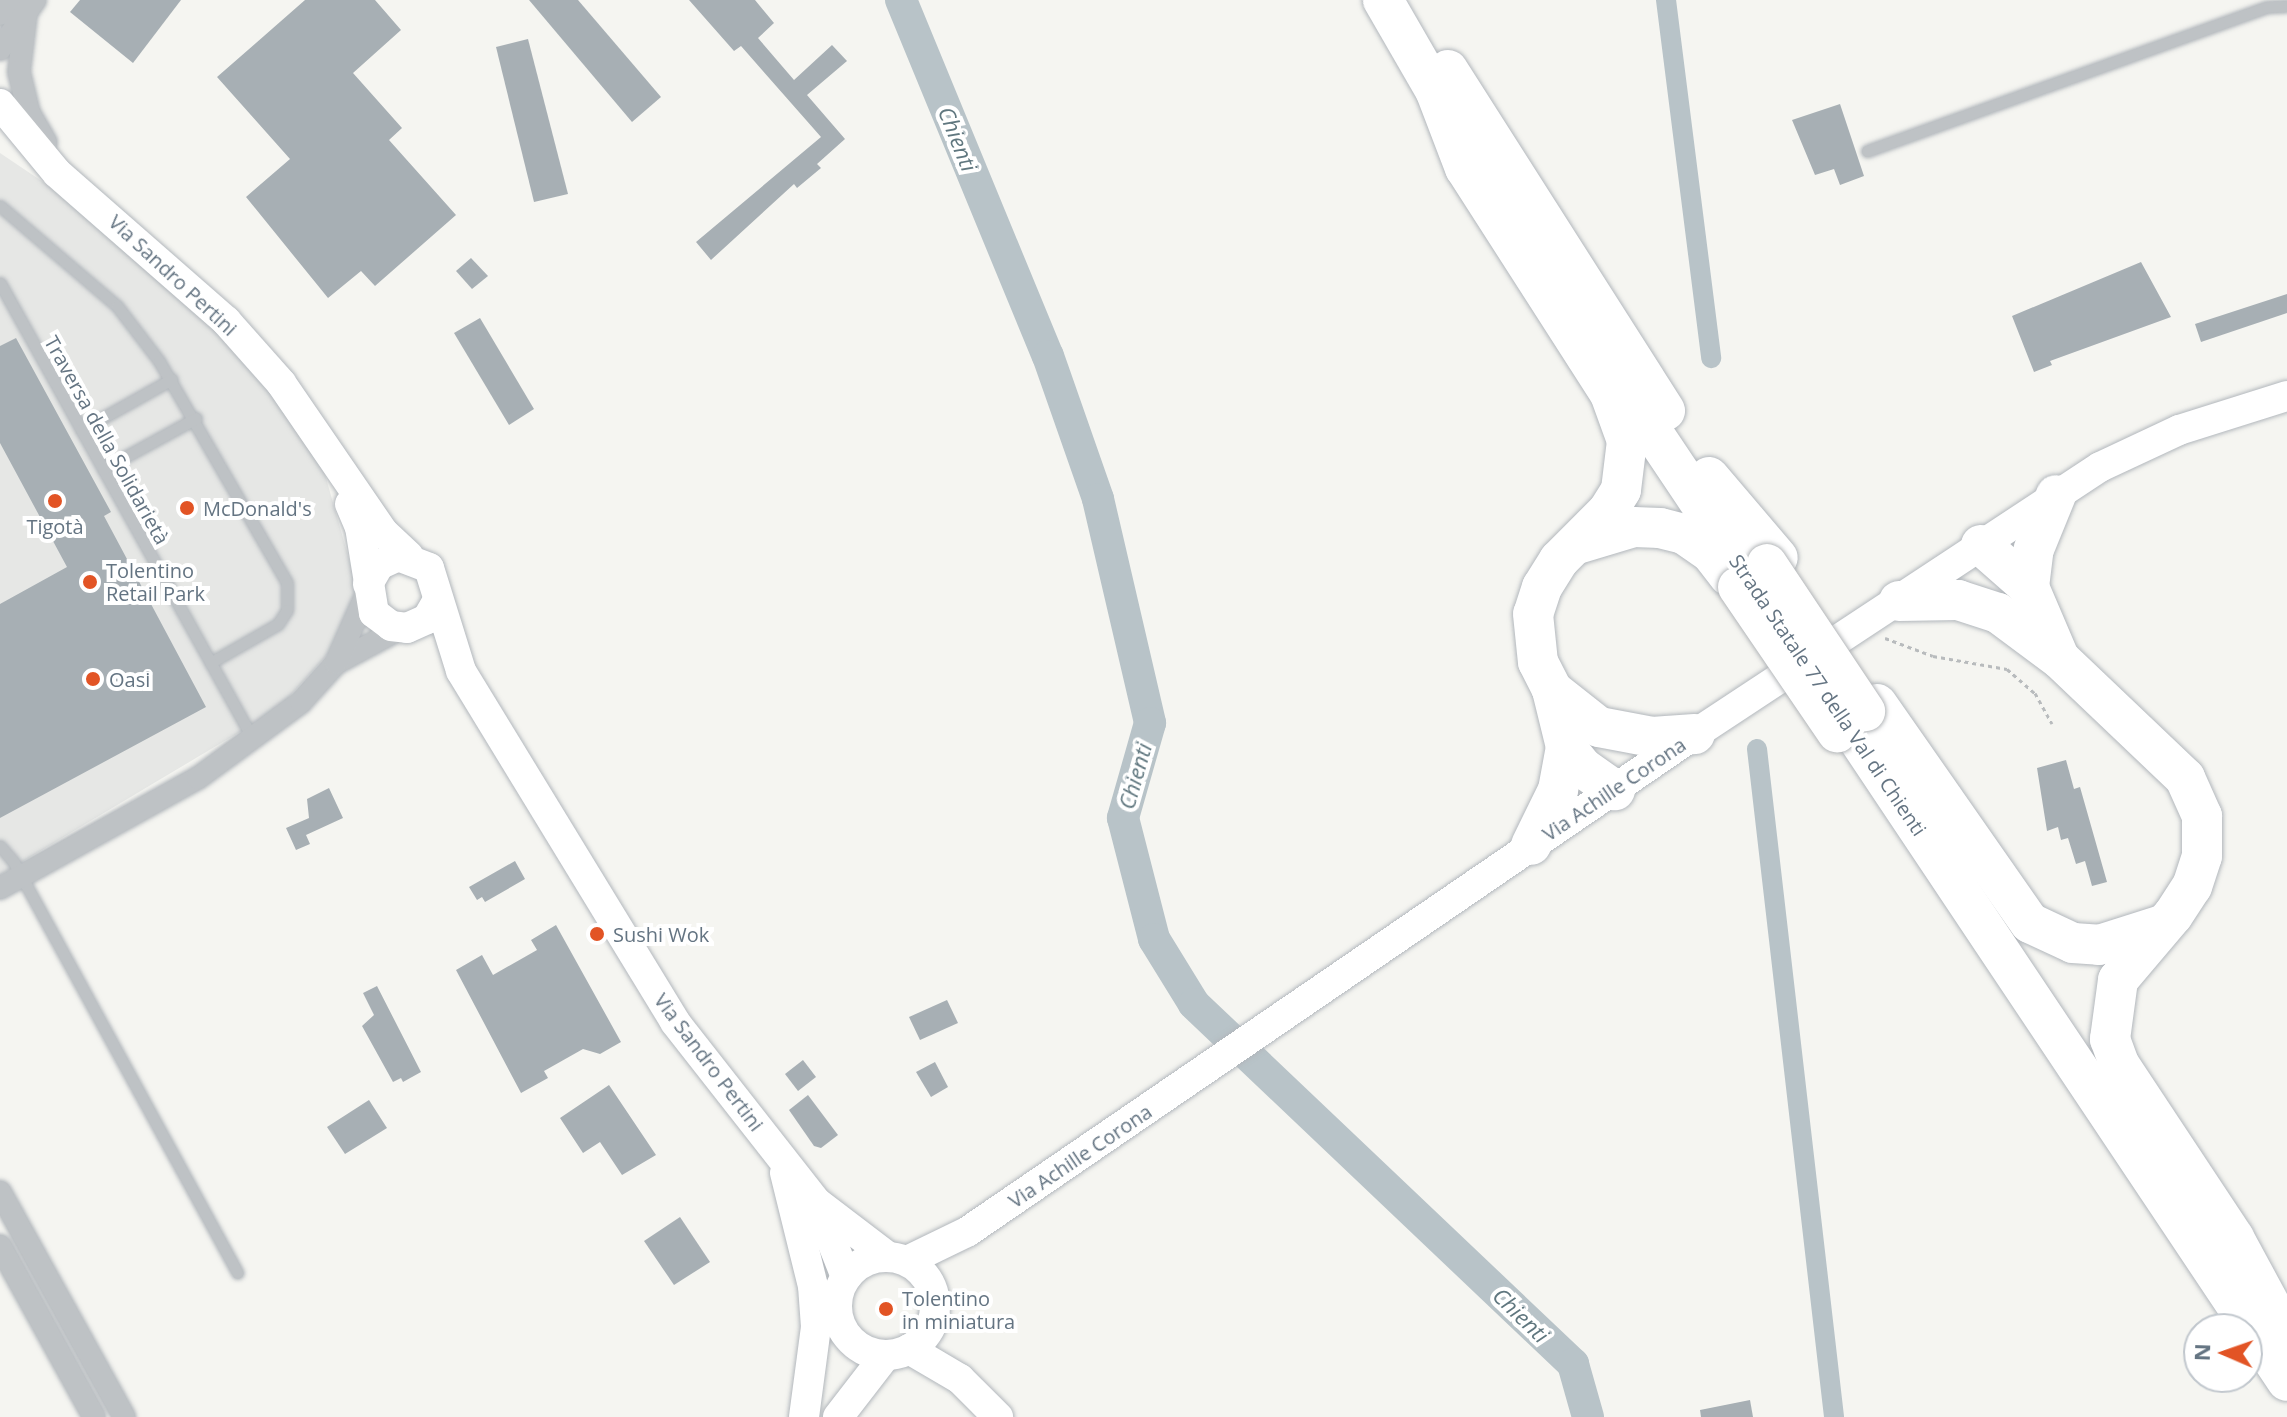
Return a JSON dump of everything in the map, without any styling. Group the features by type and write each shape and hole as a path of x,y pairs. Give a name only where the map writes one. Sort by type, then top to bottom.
{"highway":[{"name":"Strada Statale 77 della Val di Chienti","path":"1383,0 1517,227 2287,1338"},
{"name":"Strada Statale 77 della Val di Chienti","path":"1407,0 1517,185 1709,477 1758,572"},
{"path":"1434,87 1465,168 1621,418 1627,441 1621,490 1542,587 1533,614 1538,662 1552,690 1583,737 1583,768 1615,790"},
{"path":"2029,587 2034,549 2056,495"},
{"path":"1577,544 1634,527 1684,534 1711,553 1758,572"},
{"path":"1981,545 2029,587 2060,659"},
{"path":"1981,545 1983,583 1998,613"},
{"path":"1883,612 1958,600 1998,613 2060,659 2185,778 2202,816 2202,856 2192,886 2118,980 2110,1039 2119,1064 2234,1238 2287,1338"},
{"name":"Strada Statale 77 della Val di Chienti","path":"1857,718 1966,899 2287,1381"},
{"path":"1857,718 2030,923 2066,940 2099,945 2162,925"},
{"path":"1583,737 1695,734"},
{"path":"1531,845 1583,737"}],"main road":[{"name":"Via Sandro Pertini","path":"0,104 57,173"},
{"name":"Via Sandro Pertini","path":"0,142 57,173 103,210 226,321 281,383 334,465 383,532 409,556 429,568 461,671 675,1022 816,1202 846,1277"},
{"name":"Via Achille Corona","path":"897,1258 967,1232 1388,947 1695,734 2056,495 2143,445 2287,396"},
{"name":"Via Sandro Pertini","path":"334,465 360,527 367,588 381,621 404,628 461,671"},
{"path":"367,588 388,559 409,556"},
{"path":"404,628 427,619 438,600"},
{"path":"780,1156 813,1286 816,1327 807,1417"},
{"name":"Via Sandro Pertini","path":"816,1202 897,1258"},
{"name":"Via Achille Corona","path":"933,1306 967,1232"},
{"path":"807,1417 841,1326 837,1301 846,1277 864,1262 897,1258 919,1268 960,1379"},
{"path":"838,1417 897,1352 933,1306"},
{"path":"841,1326 859,1347 897,1352 960,1379 998,1417"}],"street":[{"path":"0,14 26,4"},
{"path":"0,49 26,4"},
{"path":"26,4 18,51 29,113 46,143 103,210"},
{"path":"0,888 198,778 301,702 336,663 367,588"},
{"path":"336,663 404,628"},
{"path":"0,1192 124,1417"},
{"path":"0,1246 94,1417"}],"lane":[{"path":"1867,151 2267,7 2287,6"},
{"path":"0,206 117,306 172,379 289,592 287,610 278,624 210,663"},
{"name":"Traversa della Solidarietà","path":"0,283 253,739"},
{"path":"0,311 12,305"},
{"path":"81,430 172,379"},
{"path":"103,469 196,418"},
{"path":"0,846 20,875 238,1273"}],"path":[{"path":"1883,612 1893,644 2007,669 2035,693 2052,724"}],"shaded area":[{"path":"0,153 55,190 241,350 322,464 362,605 334,647 278,709 0,875"}],"building":[{"path":"80,0 181,0 133,63 70,12"},
{"path":"305,0 375,0 401,30 353,73 402,128 389,140 456,215 375,286 361,271 328,298 246,197 290,159 217,77"},
{"path":"529,0 578,0 661,97 632,122"},
{"path":"689,0 755,0 774,23 758,38 794,80 832,45 847,61 807,95 845,139 817,164 821,168 797,188 794,184 711,260 696,242 821,137 741,46 734,51"},
{"path":"528,39 568,194 534,202 496,47"},
{"path":"1840,104 1864,176 1840,185 1834,169 1815,175 1792,120"},
{"path":"471,258 488,276 472,289 456,271"},
{"path":"2141,262 2171,317 2050,361 2052,365 2034,372 2012,316"},
{"path":"2287,294 2287,313 2201,342 2195,324"},
{"path":"480,318 534,409 509,425 454,333"},
{"name":"Tolentino Retail Park","path":"16,338 111,512 104,516 206,707 0,818 0,604 67,567 0,443 0,346"},
{"path":"2066,760 2074,789 2080,787 2107,882 2092,886 2085,861 2076,864 2068,838 2061,840 2058,827 2047,831 2037,768"},
{"path":"329,788 343,818 306,835 310,844 296,850 286,828 309,818 307,799"},
{"path":"515,861 525,879 485,902 482,897 477,900 469,887"},
{"path":"556,925 621,1042 600,1054 583,1049 544,1071 548,1078 521,1093 456,970 482,955 493,975 537,950 531,940"},
{"path":"377,986 421,1072 403,1082 401,1078 393,1082 362,1026 374,1015 363,993"},
{"path":"947,1000 958,1023 920,1040 909,1017"},
{"path":"803,1060 816,1077 798,1091 785,1074"},
{"path":"935,1062 948,1087 931,1097 916,1072"},
{"path":"609,1085 656,1155 622,1175 600,1142 583,1153 560,1118"},
{"path":"808,1095 838,1135 821,1148 814,1146 789,1110"},
{"path":"369,1100 387,1128 345,1154 327,1127"},
{"path":"680,1217 710,1262 674,1285 644,1241"},
{"path":"1750,1400 1753,1417 1701,1417 1700,1410"}],"waterway":[{"name":"Chienti","path":"901,0 1048,356 1098,499 1150,723 1123,818 1154,939 1194,1004 1573,1364 1588,1417"},
{"path":"1666,0 1711,358"},
{"path":"1757,749 1834,1417"}],"place":[{"name":"Tigotà","path":"55,501"},
{"name":"McDonald's","path":"187,508"},
{"name":"Tolentino Retail Park","path":"90,582"},
{"name":"Oasi","path":"93,679"},
{"name":"Sushi Wok","path":"597,934"},
{"name":"Tolentino in miniatura","path":"886,1309"}]}
